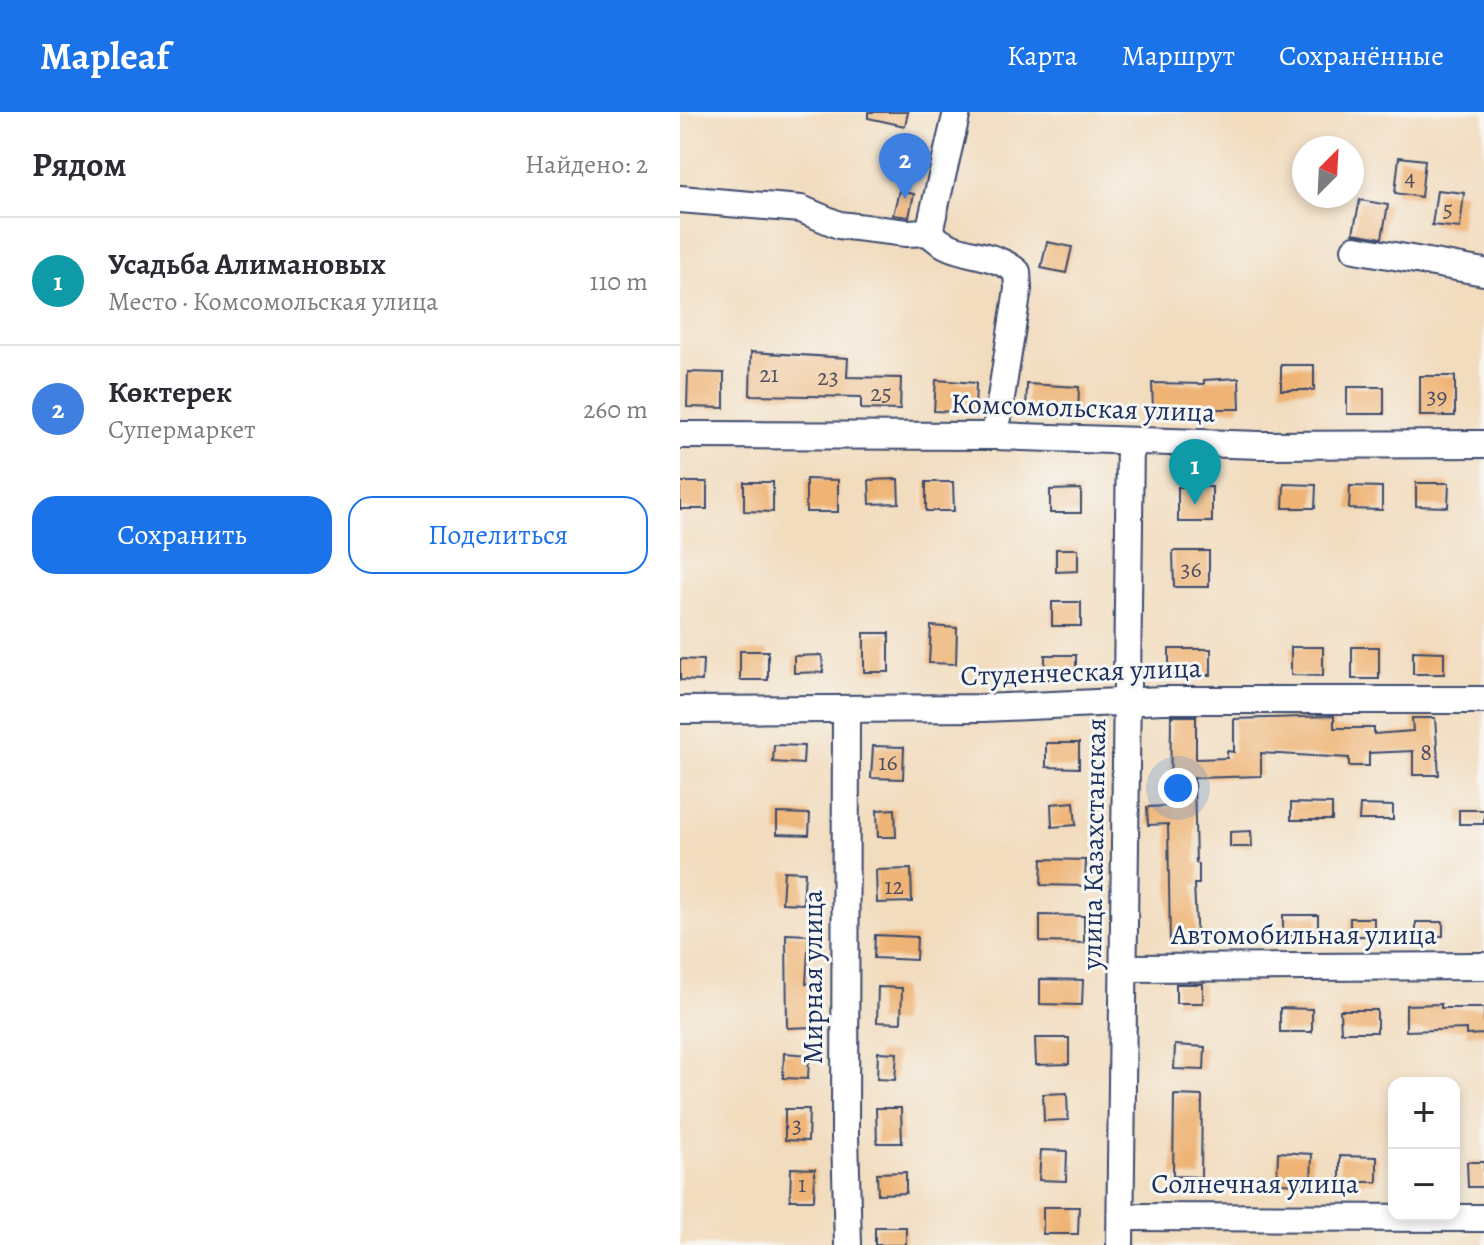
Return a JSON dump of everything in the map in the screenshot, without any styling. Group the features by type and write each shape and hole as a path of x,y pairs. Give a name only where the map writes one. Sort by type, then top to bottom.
{"street":[{"path":"929,232 957,112"},
{"path":"680,199 801,209 839,225 907,233 929,232"},
{"path":"929,232 937,242 951,249 1004,261 1017,272 1018,289 995,436"},
{"path":"1355,249 1484,272"},
{"name":"Комсомольская улица","path":"680,435 995,436 1130,443 1484,444"},
{"name":"улица Казахстанская","path":"1120,1245 1130,443"},
{"name":"Студенческая улица","path":"680,710 983,708 1127,701 1484,700"},
{"name":"Мирная улица","path":"846,709 845,1136 848,1245"},
{"name":"Автомобильная улица","path":"1124,968 1484,966"},
{"name":"Солнечная улица","path":"1121,1217 1484,1218"}],"building":[{"path":"868,112 908,112 905,126 868,118"},
{"path":"1399,157 1425,160 1421,197 1395,193"},
{"path":"1437,190 1464,193 1460,228 1432,225"},
{"path":"899,191 914,194 909,217 893,215"},
{"path":"1364,201 1388,205 1382,238 1353,233 1358,208 1364,208"},
{"path":"1047,242 1072,247 1066,273 1041,268"},
{"path":"751,352 848,358 847,377 901,378 900,410 861,409 861,397 750,395"},
{"path":"1281,365 1314,365 1314,390 1281,390"},
{"path":"688,372 724,373 724,408 687,407"},
{"path":"1420,376 1455,376 1455,416 1420,416"},
{"path":"1239,378 1240,409 1153,409 1152,383 1204,384 1204,380"},
{"path":"936,380 976,383 975,413 934,411"},
{"path":"1027,384 1079,387 1078,417 1026,415"},
{"path":"1347,387 1384,387 1384,414 1347,414"},
{"path":"806,479 838,480 838,512 806,512"},
{"path":"898,479 899,503 870,504 869,480"},
{"path":"680,482 707,482 707,509 680,509"},
{"path":"744,482 773,482 773,512 744,511"},
{"path":"926,482 953,482 954,511 926,511"},
{"path":"1416,483 1449,483 1448,507 1416,506"},
{"path":"1284,484 1316,485 1315,508 1283,508"},
{"path":"1350,486 1382,487 1382,510 1349,509"},
{"path":"1178,487 1212,487 1212,522 1178,522"},
{"path":"1081,489 1081,513 1050,513 1050,490"},
{"path":"1056,549 1078,549 1078,571 1056,572"},
{"path":"1173,551 1209,551 1209,587 1174,587"},
{"path":"1052,602 1081,602 1081,626 1052,626"},
{"path":"931,626 957,628 956,664 929,663"},
{"path":"864,633 889,633 889,672 864,672"},
{"path":"1291,647 1323,647 1323,676 1291,675"},
{"path":"1352,647 1379,647 1379,679 1352,679"},
{"path":"1169,649 1211,649 1211,675 1169,675"},
{"path":"740,651 768,651 768,680 740,680"},
{"path":"1413,651 1444,652 1444,674 1413,674"},
{"path":"822,655 823,672 794,673 794,656"},
{"path":"1045,655 1076,655 1076,679 1045,679"},
{"path":"680,659 703,660 702,681 680,680"},
{"path":"1171,716 1196,716 1196,759 1227,758 1227,751 1234,752 1234,719 1334,716 1334,728 1374,728 1374,734 1413,731 1412,718 1435,718 1439,775 1413,775 1413,751 1369,753 1369,766 1349,766 1349,758 1261,753 1261,776 1194,778 1196,863 1199,864 1199,884 1194,884 1197,942 1170,943 1168,824 1148,825 1147,807 1170,806"},
{"path":"1046,743 1079,743 1079,768 1046,767"},
{"path":"774,745 804,746 803,764 773,762"},
{"path":"873,746 904,747 903,779 871,778"},
{"path":"1074,802 1076,825 1052,827 1051,804"},
{"path":"1291,803 1332,804 1332,820 1291,820"},
{"path":"1360,805 1393,806 1393,820 1359,820"},
{"path":"895,809 896,837 878,837 877,810"},
{"path":"1459,810 1484,810 1484,824 1459,824"},
{"path":"777,813 810,814 809,835 777,834"},
{"path":"1251,831 1252,847 1230,847 1230,832"},
{"path":"1042,859 1086,860 1085,886 1041,885"},
{"path":"911,869 912,902 877,903 876,870"},
{"path":"784,871 805,872 803,904 782,903"},
{"path":"1040,915 1084,916 1084,943 1040,942"},
{"path":"1283,915 1318,915 1318,936 1283,935"},
{"path":"1350,918 1374,918 1374,936 1350,936"},
{"path":"1416,922 1443,922 1443,936 1416,935"},
{"path":"786,934 809,935 806,984 811,983 813,1027 787,1028"},
{"path":"875,935 917,937 916,960 874,958"},
{"path":"1040,979 1083,980 1082,1005 1040,1004"},
{"path":"1176,984 1203,984 1203,1003 1176,1003"},
{"path":"878,987 902,988 901,1023 877,1022"},
{"path":"1441,1004 1441,1008 1484,1008 1484,1034 1466,1035 1466,1029 1406,1031 1406,1005"},
{"path":"1280,1008 1312,1009 1312,1032 1280,1032"},
{"path":"1340,1010 1377,1010 1377,1032 1341,1032"},
{"path":"1035,1038 1069,1038 1069,1064 1036,1065"},
{"path":"1175,1045 1205,1047 1204,1070 1174,1069"},
{"path":"878,1052 897,1053 895,1080 877,1079"},
{"path":"784,1053 809,1055 808,1079 783,1078"},
{"path":"1067,1093 1068,1120 1044,1121 1043,1094"},
{"path":"1174,1095 1202,1096 1201,1177 1173,1176"},
{"path":"876,1108 901,1108 902,1143 877,1143"},
{"path":"785,1109 809,1109 808,1141 785,1140"},
{"path":"1041,1150 1067,1151 1066,1181 1039,1180"},
{"path":"1278,1152 1312,1154 1311,1184 1277,1183"},
{"path":"1340,1156 1377,1157 1377,1182 1340,1182"},
{"path":"1467,1162 1484,1162 1484,1187 1468,1187"},
{"path":"791,1168 815,1169 814,1200 790,1200"},
{"path":"906,1172 906,1193 878,1194 877,1173"},
{"path":"1043,1207 1079,1207 1078,1234 1043,1234"},
{"path":"875,1227 906,1227 906,1245 875,1245"}],"place":[{"name":"Көктерек","path":"905,199"},
{"name":"Усадьба Алимановых","path":"1195,505"}]}
